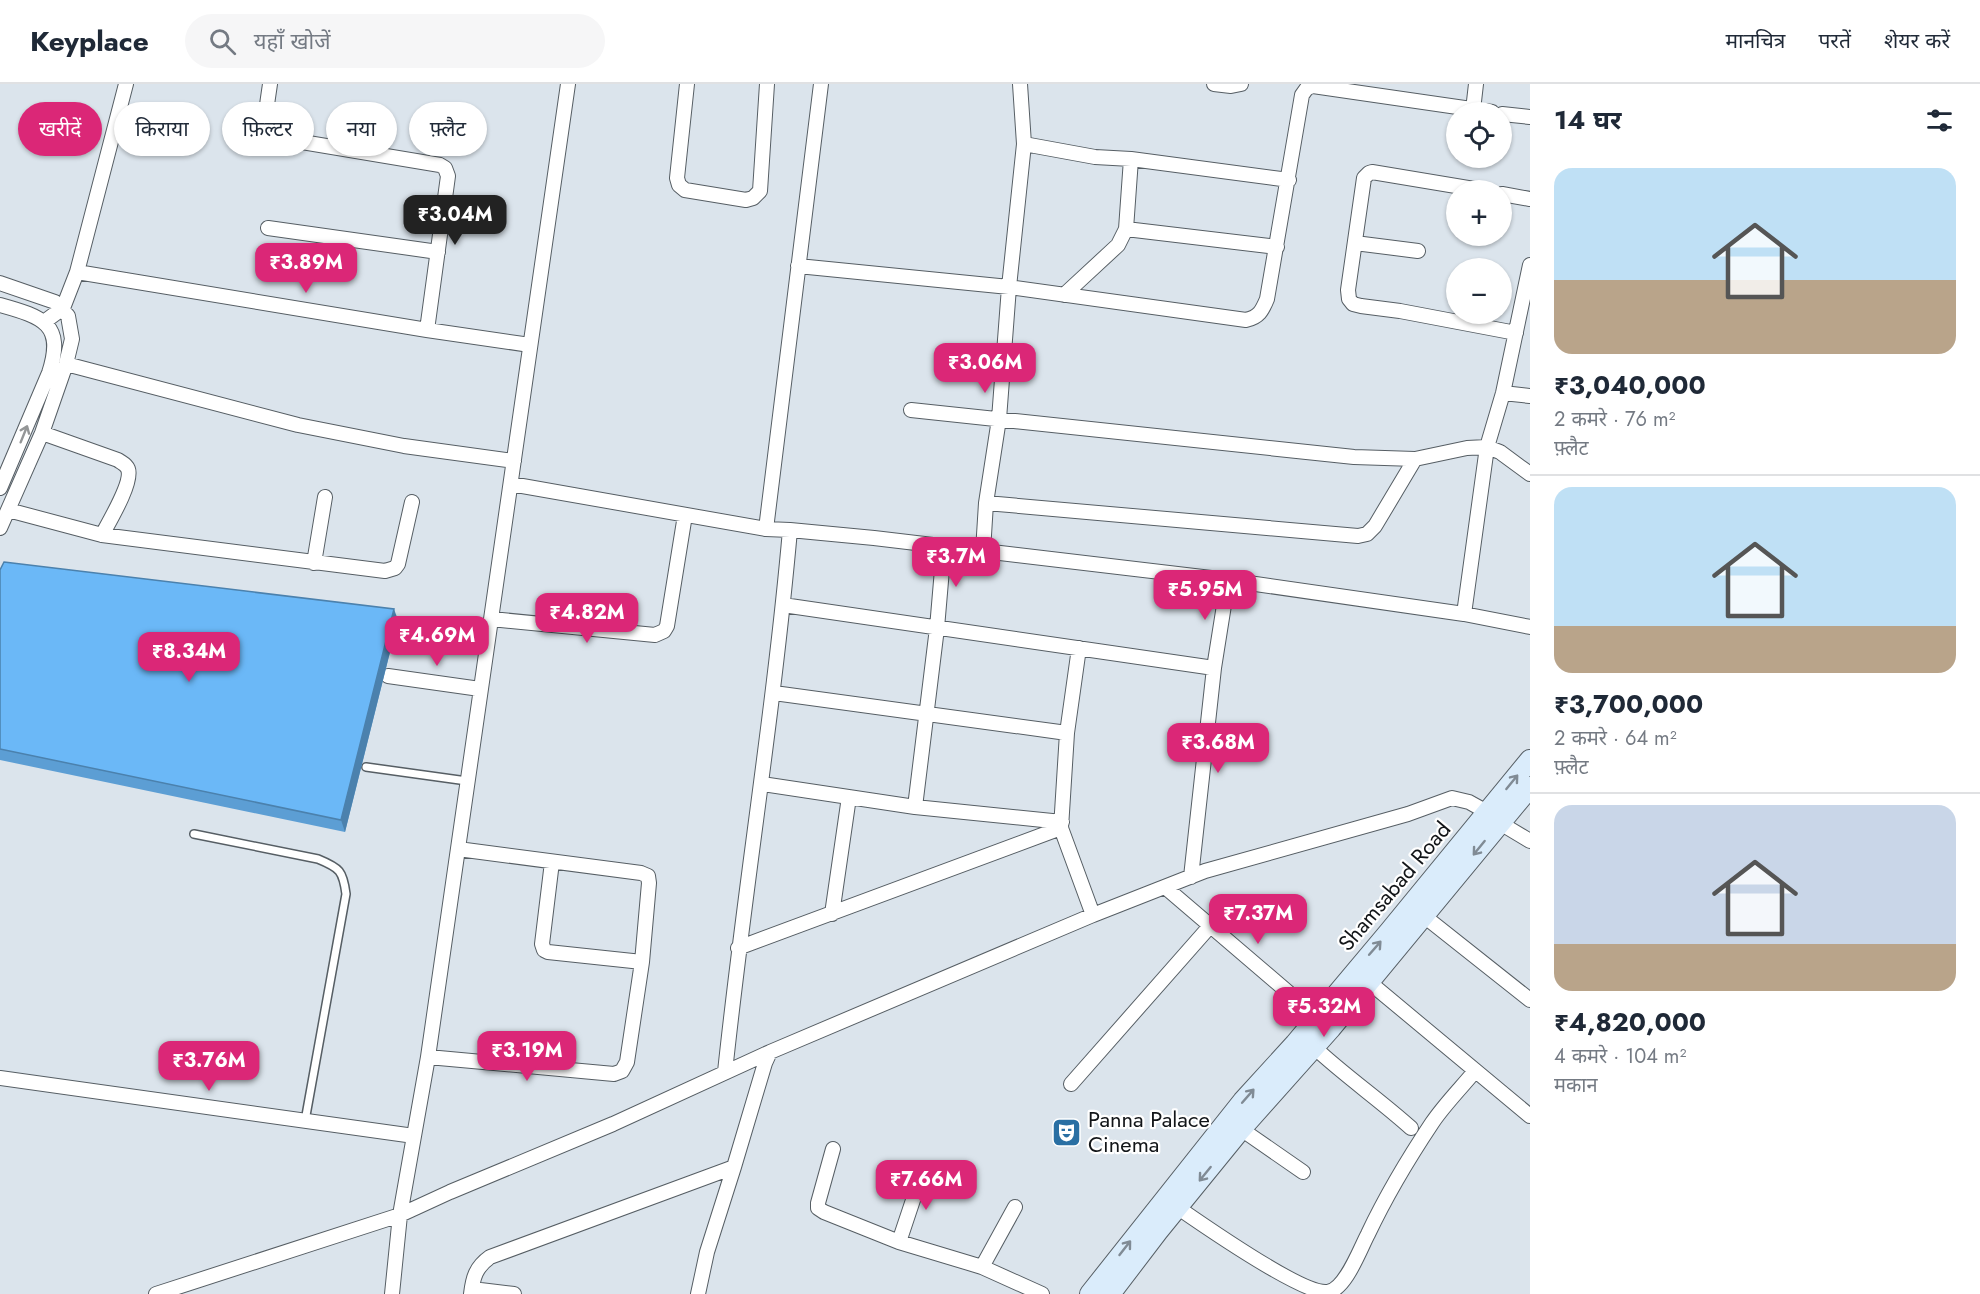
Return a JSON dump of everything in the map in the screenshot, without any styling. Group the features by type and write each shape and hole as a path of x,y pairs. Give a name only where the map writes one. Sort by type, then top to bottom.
{"main road":[{"name":"Shamsabad Road","path":"1090,1294 1244,1101 1323,1023 1369,982 1424,916 1494,818 1530,760"},
{"name":"Shamsabad Road","path":"1110,1294 1241,1130 1314,1047 1323,1023 1494,818 1530,787"}],"street":[{"path":"45,322 63,308 77,272 126,84"},
{"path":"270,84 266,123 272,137 440,165 445,168 448,176 427,330"},
{"path":"392,1294 400,1215 428,1057 568,84"},
{"path":"687,84 677,178 679,185 685,190 746,200 753,198 760,191 767,84"},
{"path":"766,530 821,84"},
{"path":"982,551 983,527 999,419 1009,287 1024,144 1020,84"},
{"path":"1214,84 1231,86 1241,84"},
{"path":"1474,102 1476,84"},
{"path":"798,266 1009,287 1246,320 1255,318 1264,306 1277,247 1302,95 1307,88 1313,86 1446,106"},
{"path":"1512,115 1530,117"},
{"path":"1024,144 1095,157 1131,159 1288,180"},
{"path":"1064,295 1118,245 1126,229 1131,159"},
{"path":"1446,184 1372,172 1364,178 1348,290 1349,299 1361,306 1516,333"},
{"path":"1512,196 1530,199"},
{"path":"268,228 438,252"},
{"path":"1126,229 1277,247"},
{"path":"1355,243 1418,251"},
{"path":"1464,614 1486,447 1503,393 1530,265"},
{"path":"77,272 530,345"},
{"path":"0,283 45,297 63,308 68,316 72,339 66,364 42,434 0,528"},
{"path":"0,305 45,322 56,343 54,358 0,488"},
{"path":"66,364 298,425 404,446 514,461"},
{"path":"1503,393 1530,396"},
{"path":"911,410 1354,457 1415,459 1467,448 1486,447 1500,452 1530,474"},
{"path":"42,434 118,460 126,465 129,471 128,483 102,535"},
{"path":"987,503 1358,536 1366,534 1375,526 1415,459"},
{"path":"511,484 766,530 790,530 944,546 1228,580 1464,614 1530,627"},
{"path":"314,563 325,497"},
{"path":"8,510 102,535 386,571 395,568 398,564 412,502"},
{"path":"491,619 655,635 661,633 667,627 685,515"},
{"path":"725,1072 738,948 774,693 790,530"},
{"path":"915,807 937,628 944,546"},
{"path":"1191,877 1214,668 1228,580"},
{"path":"783,605 1214,668"},
{"path":"1078,648 1066,733 1062,825 1093,915"},
{"path":"388,676 480,689"},
{"path":"774,693 1066,733"},
{"path":"762,784 915,807 1062,825"},
{"path":"832,914 849,797"},
{"path":"156,1294 400,1215 613,1124 770,1052 1093,915 1191,877 1408,814 1452,798 1469,802 1530,841"},
{"path":"738,948 1062,825"},
{"path":"428,1057 614,1074 622,1071 627,1062 642,962 648,876 641,873 458,849"},
{"path":"552,862 542,944 544,950 642,962"},
{"path":"1166,887 1323,1023"},
{"path":"1424,916 1530,1000"},
{"path":"1071,1084 1211,924"},
{"path":"1369,982 1530,1116"},
{"path":"1314,1047 1411,1128"},
{"path":"698,1294 706,1252 770,1052"},
{"path":"1178,1207 1227,1240 1312,1290 1328,1292 1338,1289 1350,1271 1380,1210 1433,1122 1475,1071"},
{"path":"0,1078 414,1136"},
{"path":"1241,1130 1303,1172"},
{"path":"833,1149 818,1208 899,1242 982,1267 1042,1294"},
{"path":"514,1294 472,1292 474,1276 479,1264 490,1257 734,1167"},
{"path":"899,1242 923,1170"},
{"path":"982,1267 1015,1207"}],"lane":[{"path":"366,767 467,781"},
{"path":"194,834 318,859 334,865 344,877 346,894 305,1121"}],"building":[{"path":"4,562 394,609 341,820 0,749 0,570"}],"place":[{"name":"Panna Palace Cinema","path":"1067,1132"}]}
